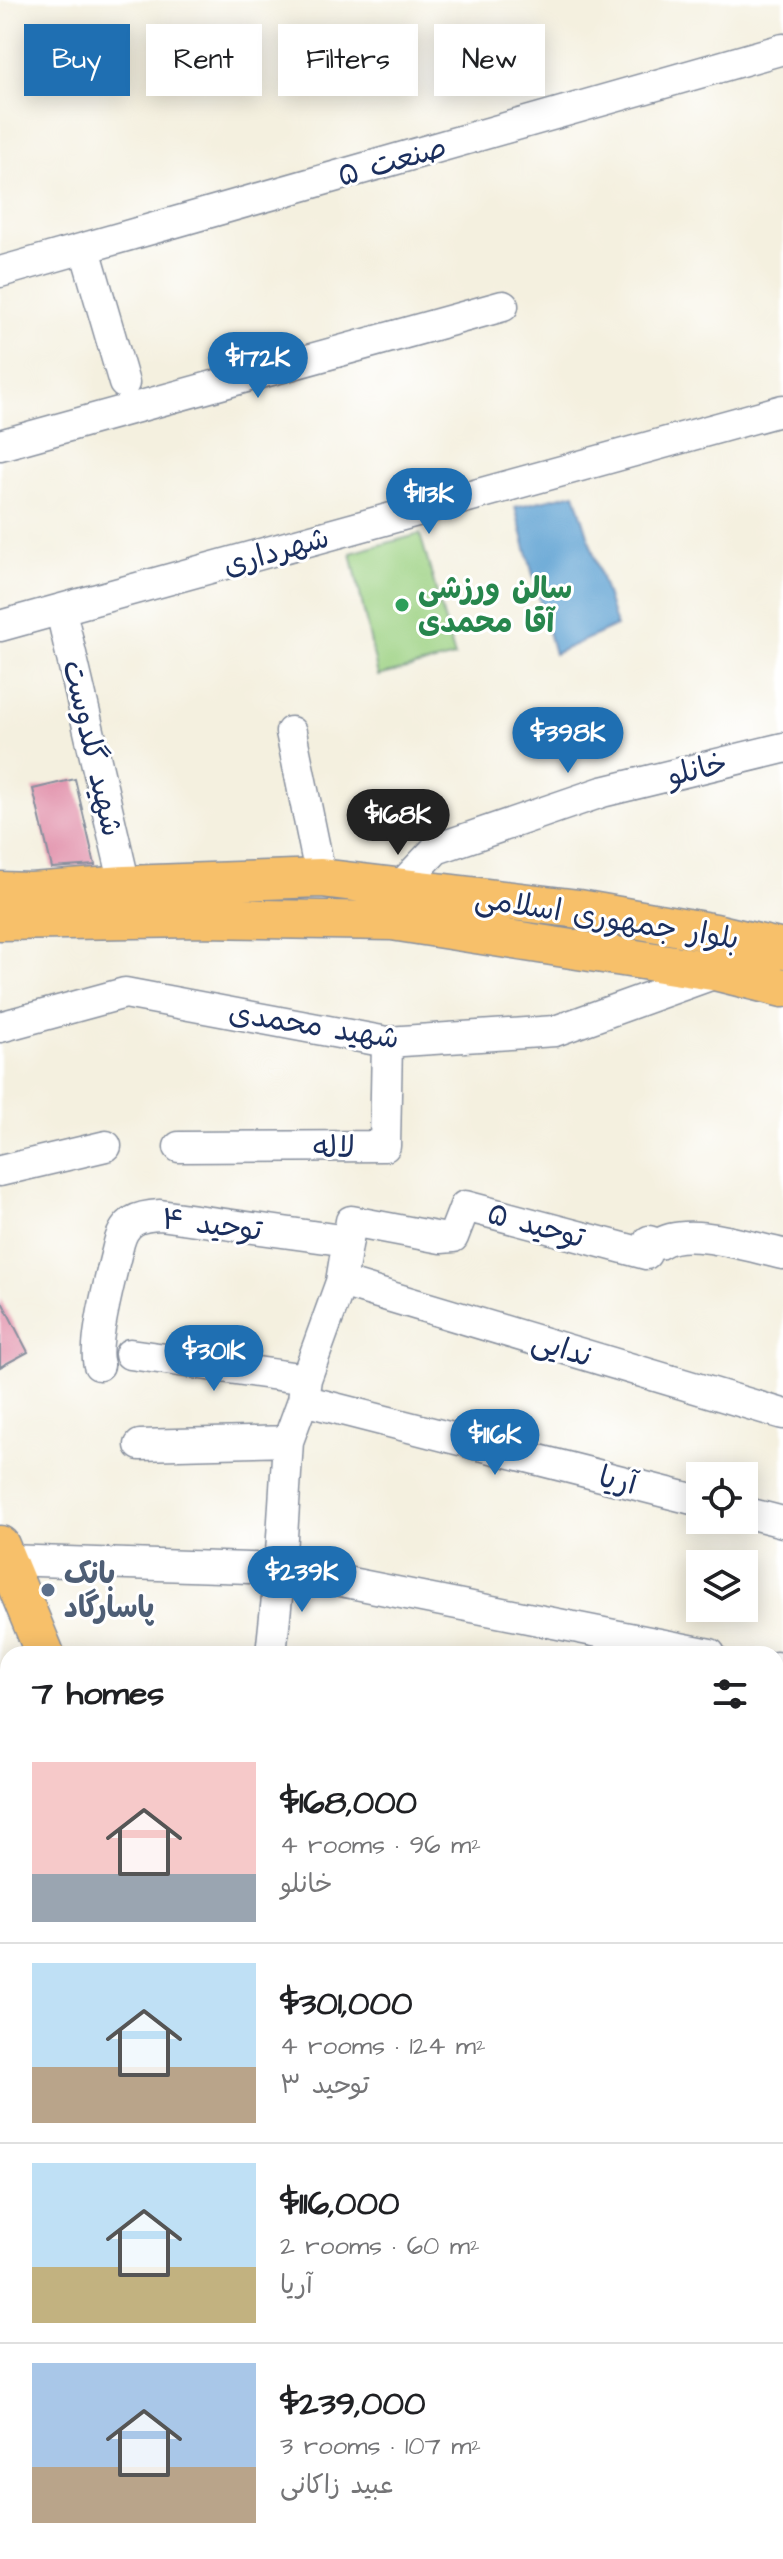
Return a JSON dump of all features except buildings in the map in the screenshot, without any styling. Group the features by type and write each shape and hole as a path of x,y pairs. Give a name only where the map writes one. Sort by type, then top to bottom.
{"main road":[{"name":"بلوار جمهوری اسلامی","path":"0,891 321,878 579,909 715,933 783,949"},
{"name":"بلوار جمهوری اسلامی","path":"0,921 201,918 392,921 719,972 783,988"},
{"path":"3,1552 42,1646"}],"street":[{"name":"صنعت ۵","path":"0,272 783,49"},
{"path":"85,249 124,383"},
{"path":"0,445 503,306"},
{"name":"شهرداری","path":"0,626 783,410"},
{"name":"شهید گلدوست","path":"61,611 125,885"},
{"path":"291,732 321,878"},
{"name":"خانلو","path":"399,888 436,849 602,792 783,748"},
{"name":"شهید محمدی","path":"0,1027 125,993 387,1042 555,1031 719,972"},
{"name":"لاله","path":"179,1147 385,1146 387,1042"},
{"path":"0,1171 106,1146"},
{"name":"توحید ۵","path":"349,1231 453,1237 465,1206 656,1246 703,1237 783,1254"},
{"name":"توحید ۴","path":"99,1365 100,1334 122,1231 141,1216 349,1231"},
{"path":"272,1646 288,1441 341,1282 349,1231"},
{"name":"ندایی","path":"341,1282 783,1414"},
{"name":"آریا","path":"130,1354 305,1390 686,1497"},
{"path":"140,1445 288,1441"},
{"path":"758,1516 783,1522"},
{"path":"3,1552 280,1569 670,1646"}],"green space":[{"name":"سالن ورزشی آقا محمدی","path":"420,534 455,657 378,676 351,553"}],"water":[{"path":"575,493 616,626 554,654 515,507"}],"place":[{"name":"سالن ورزشی آقا محمدی","path":"402,605"},
{"name":"بانک پاسارگاد","path":"48,1590"}]}
